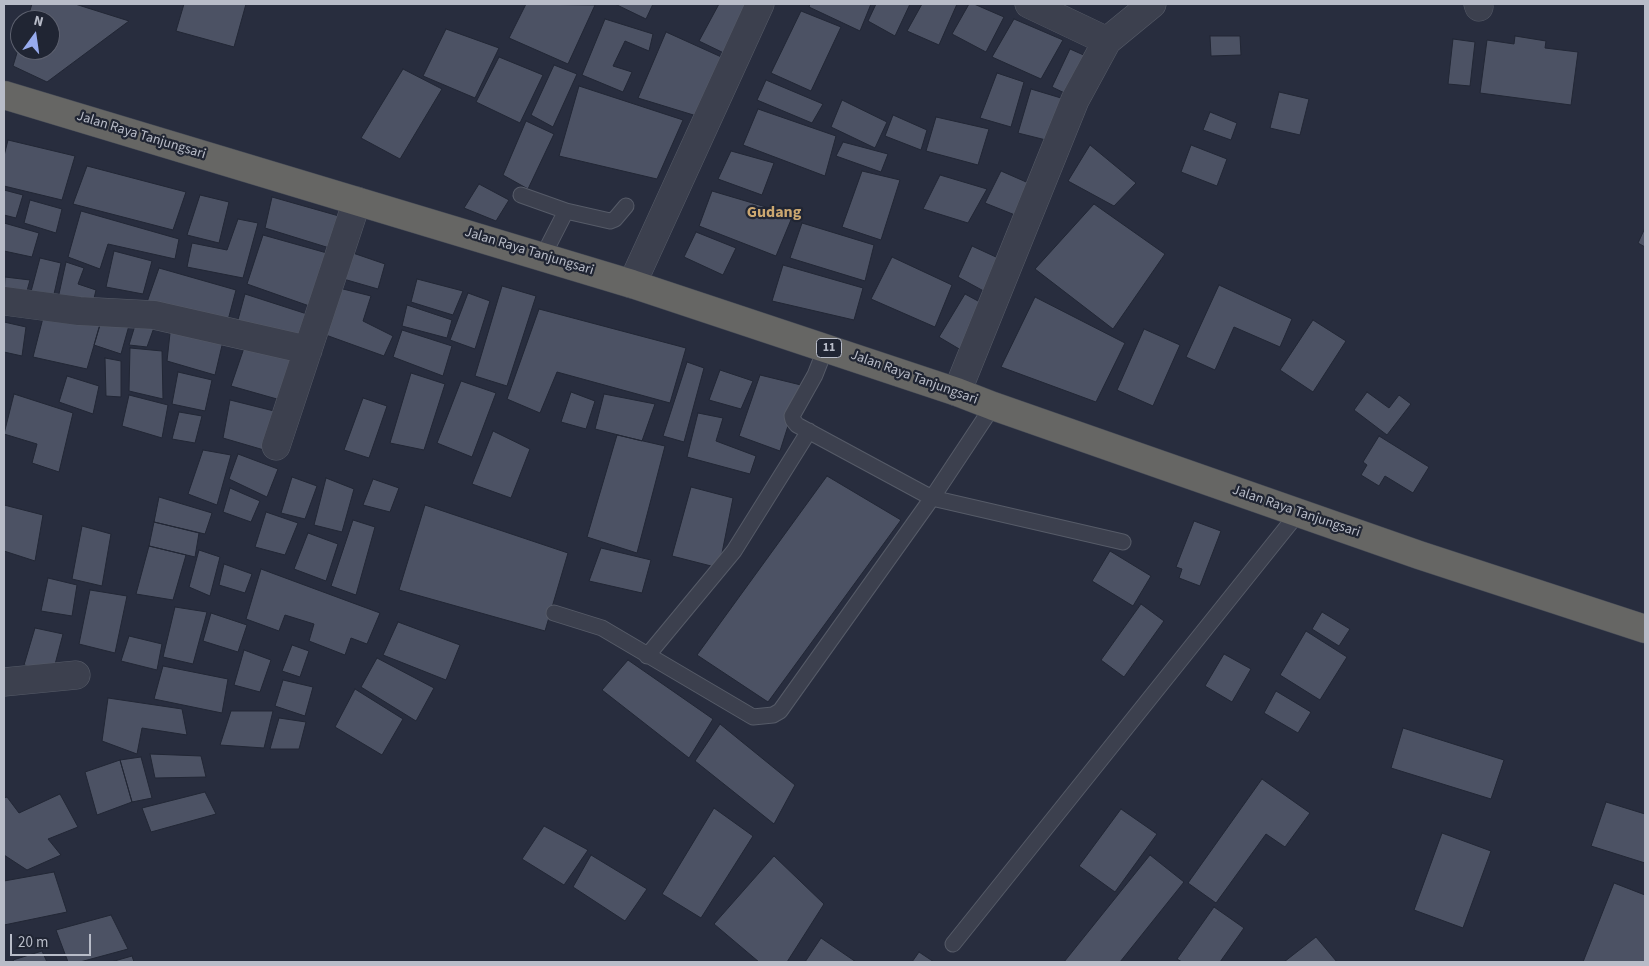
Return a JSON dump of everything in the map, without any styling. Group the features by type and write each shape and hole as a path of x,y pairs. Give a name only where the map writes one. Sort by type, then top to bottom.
{"highway":[{"name":"Jalan Raya Tanjungsari","path":"4,95 543,256 826,347 1420,555 1645,628"}],"street":[{"path":"632,284 760,4"},
{"path":"1029,4 1107,41"},
{"path":"957,392 1075,100 1107,41 1152,4"},
{"path":"276,446 357,201"},
{"path":"4,301 79,311 154,315 308,350"},
{"path":"4,682 76,675"}],"lane":[{"path":"521,195 566,211 610,221 626,206"},
{"path":"543,256 566,211"},
{"path":"826,347 815,375 792,416 792,420 797,425 932,498 1123,542"},
{"path":"554,613 602,628 754,717 773,716 780,711 932,498 993,406"},
{"path":"647,656 734,551 809,431"},
{"path":"953,944 1299,512"}],"building":[{"path":"32,4 75,4 129,21 47,82 13,66 15,60 60,60 60,10 30,10"},
{"path":"184,4 246,4 234,47 176,31"},
{"path":"526,4 595,5 568,64 509,38"},
{"path":"615,4 653,4 646,19"},
{"path":"719,4 756,4 730,56 699,41"},
{"path":"810,4 871,4 860,31 809,7"},
{"path":"876,4 910,4 895,36 868,21"},
{"path":"922,4 957,4 939,45 907,31"},
{"path":"969,4 974,4 1004,17 986,52 952,34"},
{"path":"801,11 841,27 811,91 771,73"},
{"path":"605,19 653,34 649,51 625,41 613,66 632,72 623,92 582,75"},
{"path":"1014,19 1063,40 1041,79 992,57"},
{"path":"446,29 499,48 475,98 423,76"},
{"path":"666,32 728,60 700,117 638,98"},
{"path":"1210,36 1240,36 1241,55 1211,56"},
{"path":"1515,36 1546,41 1545,48 1578,52 1571,105 1480,93 1487,40 1514,44"},
{"path":"1453,39 1475,42 1470,86 1448,84"},
{"path":"1070,49 1095,60 1075,98 1052,87"},
{"path":"499,57 543,75 520,123 476,102"},
{"path":"554,65 577,74 553,127 531,115"},
{"path":"403,69 442,89 400,159 361,138"},
{"path":"997,73 1024,82 1011,127 980,118"},
{"path":"766,80 823,104 812,123 757,100"},
{"path":"579,86 683,120 657,179 559,156"},
{"path":"1031,89 1071,101 1058,143 1018,133"},
{"path":"1279,92 1309,99 1300,135 1270,128"},
{"path":"842,100 887,122 875,148 831,127"},
{"path":"758,109 836,136 825,176 743,145"},
{"path":"1210,112 1237,123 1231,140 1203,130"},
{"path":"893,115 927,130 921,150 885,136"},
{"path":"936,117 989,129 978,165 926,151"},
{"path":"526,121 554,134 528,189 503,175"},
{"path":"8,140 75,156 62,200 4,186 4,156"},
{"path":"843,142 888,154 881,172 836,156"},
{"path":"1090,145 1136,183 1114,206 1068,181"},
{"path":"1191,145 1227,159 1217,186 1181,172"},
{"path":"731,151 774,163 762,195 718,179"},
{"path":"87,166 186,192 173,230 73,204"},
{"path":"862,171 900,180 881,240 842,227"},
{"path":"1001,171 1040,188 1025,219 985,203"},
{"path":"940,175 987,189 968,223 923,209"},
{"path":"479,184 509,200 496,221 464,208"},
{"path":"4,190 23,195 16,218 4,215"},
{"path":"712,191 793,215 776,256 699,226"},
{"path":"200,195 229,202 219,243 187,235"},
{"path":"272,197 346,218 336,250 265,228"},
{"path":"30,200 62,209 56,233 24,223"},
{"path":"1094,204 1165,254 1113,329 1035,269"},
{"path":"81,211 179,239 175,259 108,244 100,269 68,257"},
{"path":"238,219 258,223 243,278 187,267 192,243 227,250"},
{"path":"4,223 39,233 32,257 4,251"},
{"path":"802,223 874,245 865,281 790,258"},
{"path":"1645,228 1645,247 1638,243"},
{"path":"696,232 736,248 723,275 684,257"},
{"path":"263,235 334,255 315,308 247,284"},
{"path":"972,246 1009,263 991,295 958,277"},
{"path":"114,251 152,261 143,294 106,287"},
{"path":"347,251 385,264 378,289 340,278"},
{"path":"892,257 952,285 935,327 871,299"},
{"path":"40,258 61,263 52,303 29,299"},
{"path":"66,262 84,268 78,284 96,290 92,307 57,303"},
{"path":"783,265 863,288 854,320 772,301"},
{"path":"159,268 236,290 227,324 146,305"},
{"path":"5,277 30,280 25,298 4,297"},
{"path":"417,279 463,291 453,315 411,302"},
{"path":"1219,285 1292,319 1280,347 1234,327 1215,370 1186,357"},
{"path":"502,286 536,296 507,386 475,376"},
{"path":"339,288 371,296 363,321 393,336 384,356 323,334"},
{"path":"468,293 490,301 475,349 450,340"},
{"path":"245,294 307,314 298,341 236,327"},
{"path":"965,294 991,308 966,353 939,337"},
{"path":"1035,297 1125,343 1096,402 1001,367"},
{"path":"407,305 452,320 447,338 402,326"},
{"path":"539,309 686,348 670,403 557,372 540,413 507,399"},
{"path":"44,314 100,325 87,369 33,357"},
{"path":"102,317 130,322 121,354 94,345"},
{"path":"137,319 156,322 147,347 129,345"},
{"path":"1313,320 1346,341 1313,392 1280,370"},
{"path":"4,322 26,327 22,356 4,352"},
{"path":"171,324 224,337 215,375 167,361"},
{"path":"1144,329 1180,345 1153,406 1117,390"},
{"path":"402,330 452,346 443,376 393,357"},
{"path":"246,342 300,354 284,401 231,386"},
{"path":"130,348 162,351 163,399 129,391"},
{"path":"105,358 121,361 121,397 106,396"},
{"path":"687,362 704,368 684,442 663,436"},
{"path":"720,370 753,381 741,409 709,400"},
{"path":"178,372 212,380 205,411 172,404"},
{"path":"411,373 445,384 424,450 390,443"},
{"path":"760,375 801,385 780,451 739,436"},
{"path":"67,376 99,386 93,414 59,402"},
{"path":"461,381 496,393 472,457 437,443"},
{"path":"571,392 595,401 586,429 561,422"},
{"path":"1367,392 1389,408 1399,395 1411,404 1387,435 1354,410"},
{"path":"14,394 73,413 59,472 32,463 37,444 4,434"},
{"path":"604,394 655,404 642,441 595,429"},
{"path":"129,395 168,405 162,438 122,426"},
{"path":"363,398 387,406 369,458 344,450"},
{"path":"230,400 274,411 264,450 223,438"},
{"path":"179,412 202,416 195,443 172,439"},
{"path":"698,413 723,418 716,441 756,456 750,474 687,457"},
{"path":"493,431 530,449 511,498 472,484"},
{"path":"617,435 665,446 637,553 587,537"},
{"path":"1379,436 1429,467 1413,493 1385,476 1379,486 1361,475 1367,465 1363,462"},
{"path":"203,450 231,455 217,505 188,494"},
{"path":"238,454 278,469 267,497 229,479"},
{"path":"827,476 901,520 768,702 697,655"},
{"path":"292,477 317,486 305,519 281,513"},
{"path":"326,478 354,489 342,532 314,525"},
{"path":"373,479 399,488 390,512 363,505"},
{"path":"691,487 733,498 719,568 672,556"},
{"path":"230,488 260,501 251,522 223,512"},
{"path":"159,497 212,513 205,534 154,522"},
{"path":"4,505 43,515 35,561 4,551"},
{"path":"425,505 568,553 545,631 399,590"},
{"path":"266,512 298,523 285,555 255,547"},
{"path":"353,520 375,527 356,595 331,586"},
{"path":"1194,521 1221,531 1200,586 1179,578 1182,569 1176,567"},
{"path":"154,522 199,533 195,557 149,546"},
{"path":"82,526 111,534 102,586 72,579"},
{"path":"308,533 338,544 326,581 294,569"},
{"path":"149,546 186,555 173,600 136,594"},
{"path":"601,548 651,560 642,593 589,581"},
{"path":"199,550 220,557 210,596 189,587"},
{"path":"1110,551 1151,576 1133,606 1092,581"},
{"path":"224,564 252,574 245,593 219,585"},
{"path":"261,569 380,613 367,644 351,638 345,655 309,641 314,624 285,615 279,631 246,619"},
{"path":"48,578 77,585 72,616 41,611"},
{"path":"90,590 127,596 115,653 79,644"},
{"path":"1141,604 1164,621 1124,677 1101,660"},
{"path":"175,607 207,612 193,664 163,657"},
{"path":"1322,612 1350,629 1339,646 1312,629"},
{"path":"211,613 247,625 238,652 203,641"},
{"path":"398,622 460,645 446,680 383,655"},
{"path":"35,628 63,634 53,672 24,665"},
{"path":"1306,631 1347,657 1320,700 1280,675"},
{"path":"129,636 162,644 157,670 121,661"},
{"path":"292,645 309,651 300,677 282,671"},
{"path":"244,650 271,660 260,692 234,685"},
{"path":"1224,654 1251,669 1232,702 1205,686"},
{"path":"377,658 434,688 416,721 361,687"},
{"path":"628,660 713,719 689,758 602,690"},
{"path":"163,666 228,679 222,713 154,699"},
{"path":"283,680 313,687 305,716 275,706"},
{"path":"355,689 403,719 382,755 335,727"},
{"path":"1276,691 1311,712 1298,733 1264,713"},
{"path":"108,698 182,709 187,735 142,728 137,754 102,741"},
{"path":"231,711 273,711 264,748 220,745"},
{"path":"279,718 306,722 299,749 270,749"},
{"path":"720,724 795,785 774,824 695,761"},
{"path":"1403,728 1504,760 1491,799 1391,768"},
{"path":"150,754 201,756 206,777 155,778"},
{"path":"141,757 152,798 132,802 120,760"},
{"path":"120,760 132,802 97,815 85,772"},
{"path":"1262,779 1310,813 1285,847 1266,834 1216,903 1188,883"},
{"path":"205,792 216,814 151,832 142,808"},
{"path":"60,794 78,827 48,839 61,855 27,870 4,855 4,798 7,797 19,813"},
{"path":"1606,802 1645,814 1645,863 1591,846"},
{"path":"714,808 753,836 701,918 662,894"},
{"path":"1121,809 1157,834 1115,892 1079,866"},
{"path":"544,826 588,850 564,885 522,859"},
{"path":"1442,833 1491,851 1463,928 1414,910"},
{"path":"591,855 647,889 625,921 573,887"},
{"path":"1150,855 1184,882 1120,962 1064,962"},
{"path":"774,856 824,904 787,962 759,962 714,924"},
{"path":"54,872 67,912 4,925 4,881"},
{"path":"1614,883 1645,895 1645,962 1583,962"},
{"path":"1214,907 1244,928 1220,962 1182,962 1177,959"},
{"path":"111,915 128,949 80,962 68,962 56,930"},
{"path":"1316,937 1337,962 1284,962"},
{"path":"821,938 856,962 805,962"},
{"path":"42,951 47,962 14,962 13,960"},
{"path":"919,952 934,962 912,962"},
{"path":"132,956 134,962 111,962"}],"district":[{"name":"Gudang","path":"774,213"}]}
